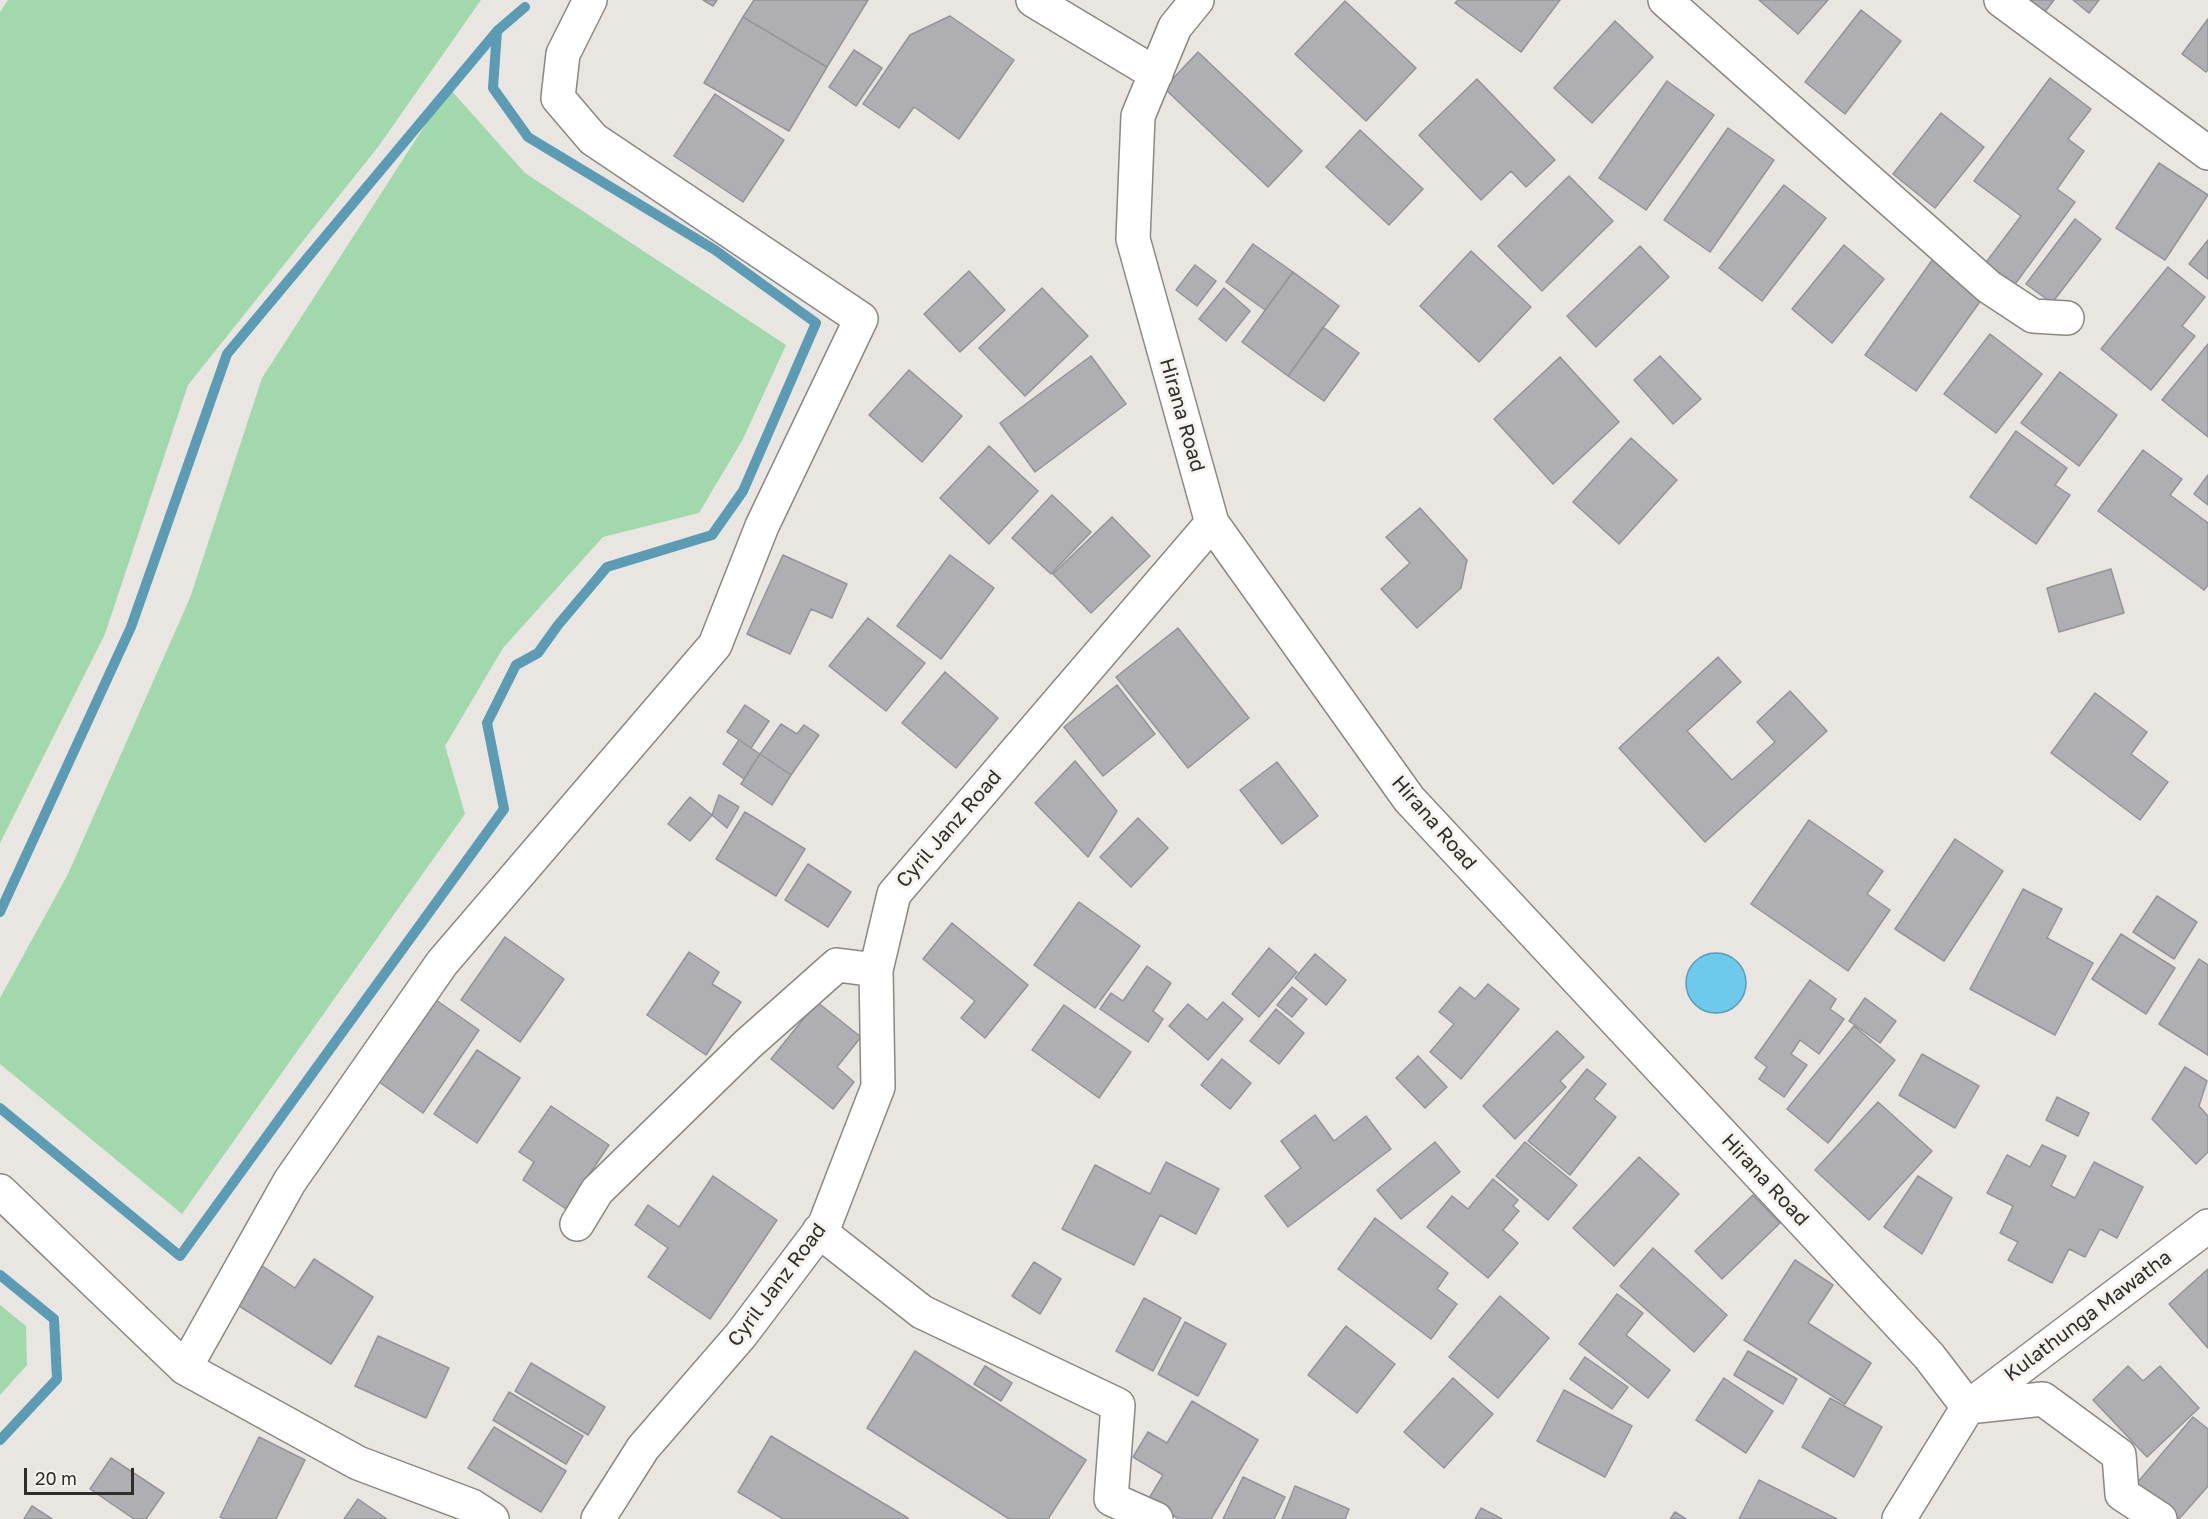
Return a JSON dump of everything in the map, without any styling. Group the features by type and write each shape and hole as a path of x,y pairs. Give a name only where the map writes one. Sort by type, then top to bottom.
{"street":[{"path":"185,1368 290,1181 442,963 715,645 762,526 861,319 593,139 558,98 563,54 590,0"},
{"path":"1033,0 1156,74"},
{"name":"Hirana Road","path":"1197,0 1175,27 1138,116 1133,239 1212,523 1408,799 1929,1356 1968,1407"},
{"path":"1665,0 1989,287 2033,316 2067,318"},
{"path":"2001,0 2208,153"},
{"name":"Cyril Janz Road","path":"598,1519 643,1448 741,1335 825,1224 878,1087 876,970 894,894 1212,523"},
{"path":"577,1224 597,1191 748,1044 837,965 876,970"},
{"path":"0,1191 185,1368 358,1463 472,1506 492,1519"},
{"name":"Kulathunga Mawatha","path":"1968,1407 2208,1226"},
{"path":"819,1231 922,1312 1118,1405 1111,1498 1156,1519"},
{"path":"1899,1519 1968,1407 2043,1399 2119,1455 2122,1494 2160,1519"}],"green space":[{"path":"8,0 481,0 378,147 188,385 105,634 0,843 0,12"},
{"path":"449,88 525,173 786,345 743,439 699,513 603,537 503,648 445,746 465,814 182,1214 0,1064 0,998 68,874 190,598 262,378"},
{"path":"0,1305 26,1326 27,1365 0,1395"}],"water":[{"path":"1710,953 1722,953 1733,958 1741,966 1746,983 1744,995 1733,1008 1722,1013 1710,1013 1699,1008 1691,1000 1686,989 1686,977 1691,966 1699,958"}],"building":[{"path":"703,0 717,0 713,6"},
{"path":"754,0 868,0 827,67 743,17"},
{"path":"1458,0 1560,0 1521,52 1455,3"},
{"path":"1759,0 1828,0 1798,34"},
{"path":"2009,0 2054,0 2037,22"},
{"path":"2073,0 2099,0 2089,13"},
{"path":"1345,1 1416,68 1366,121 1295,54"},
{"path":"1861,10 1901,41 1845,114 1805,82"},
{"path":"950,16 1014,60 959,139 914,107 899,128 863,104 910,35"},
{"path":"743,17 827,67 789,131 704,83"},
{"path":"2208,19 2208,70 2206,72 2182,54"},
{"path":"1615,21 1653,57 1592,123 1554,88"},
{"path":"854,50 882,68 856,106 829,87"},
{"path":"1198,52 1302,151 1268,187 1164,88"},
{"path":"2050,78 2091,109 2068,139 2084,151 2057,189 2075,202 2013,287 1984,265 2021,216 1974,181"},
{"path":"1477,79 1555,160 1526,187 1511,171 1481,200 1419,135"},
{"path":"1667,81 1714,115 1646,210 1599,178"},
{"path":"715,94 784,140 743,202 674,156"},
{"path":"1941,113 1984,147 1935,208 1893,174"},
{"path":"1728,128 1774,160 1710,252 1664,220"},
{"path":"1360,130 1423,189 1389,225 1326,167"},
{"path":"2159,163 2208,195 2165,260 2116,228"},
{"path":"1569,176 1613,221 1542,291 1498,246"},
{"path":"1784,185 1826,218 1762,301 1719,268"},
{"path":"2075,219 2101,239 2052,303 2026,284"},
{"path":"2208,240 2208,279 2189,264"},
{"path":"1253,244 1293,272 1265,310 1226,282"},
{"path":"1844,245 1884,279 1832,343 1792,309"},
{"path":"1640,246 1669,277 1596,347 1567,316"},
{"path":"1471,251 1531,307 1479,362 1420,306"},
{"path":"1933,259 1984,296 1916,391 1865,355"},
{"path":"1195,265 1216,281 1197,306 1176,290"},
{"path":"2168,267 2205,297 2182,326 2195,336 2151,390 2101,349"},
{"path":"969,271 1005,310 960,352 924,314"},
{"path":"1293,272 1339,306 1288,376 1242,342"},
{"path":"1042,288 1088,336 1025,396 979,348"},
{"path":"1224,288 1250,311 1226,341 1199,319"},
{"path":"1323,327 1359,353 1324,401 1288,376"},
{"path":"1990,334 2042,374 1996,433 1944,394"},
{"path":"2208,344 2208,437 2162,400"},
{"path":"1091,356 1126,404 1035,472 1000,423"},
{"path":"1660,356 1701,399 1673,424 1634,380"},
{"path":"1560,357 1619,422 1553,484 1494,419"},
{"path":"909,370 962,416 922,462 869,415"},
{"path":"2060,372 2117,415 2079,466 2021,423"},
{"path":"2016,431 2067,468 2055,485 2070,495 2036,544 1970,497"},
{"path":"1631,438 1677,480 1619,544 1573,502"},
{"path":"989,446 1038,491 989,544 940,498"},
{"path":"2143,450 2182,479 2170,495 2208,523 2208,585 2204,590 2098,511"},
{"path":"2208,475 2208,505 2194,494"},
{"path":"1052,495 1091,532 1051,574 1012,538"},
{"path":"1420,508 1467,560 1461,588 1417,628 1381,589 1410,563 1386,537"},
{"path":"1112,517 1150,556 1091,613 1053,574"},
{"path":"783,555 847,584 832,618 811,609 790,654 747,634"},
{"path":"950,555 994,588 941,659 897,626"},
{"path":"2111,569 2124,613 2059,632 2047,588"},
{"path":"868,618 925,663 886,711 829,666"},
{"path":"1178,628 1249,718 1188,768 1116,677"},
{"path":"1718,657 1741,682 1687,731 1732,780 1775,742 1757,722 1790,691 1827,731 1705,842 1619,748"},
{"path":"945,672 998,718 956,768 902,723"},
{"path":"1117,685 1155,734 1103,776 1064,727"},
{"path":"2095,693 2147,732 2131,754 2168,782 2140,820 2051,753"},
{"path":"745,705 769,721 751,748 727,732"},
{"path":"781,724 797,734 804,725 819,735 791,775 760,754"},
{"path":"739,740 760,754 744,779 723,764"},
{"path":"760,754 791,775 772,805 741,784"},
{"path":"1075,761 1117,811 1088,857 1035,803"},
{"path":"1277,762 1318,816 1282,844 1240,790"},
{"path":"719,795 739,807 727,828 712,815"},
{"path":"690,797 712,815 690,841 668,824"},
{"path":"745,812 805,849 776,896 716,859"},
{"path":"1138,818 1168,848 1131,887 1100,857"},
{"path":"1809,820 1883,871 1867,894 1890,910 1848,971 1751,904"},
{"path":"1955,839 2003,871 1944,961 1895,929"},
{"path":"808,864 851,892 828,927 785,900"},
{"path":"2023,889 2062,909 2047,938 2093,963 2055,1035 1970,989"},
{"path":"2157,896 2197,922 2174,959 2133,932"},
{"path":"1079,902 1140,946 1095,1008 1034,965"},
{"path":"952,923 1028,985 985,1038 961,1018 975,1001 923,959"},
{"path":"2121,934 2175,968 2146,1014 2092,979"},
{"path":"505,937 564,979 520,1042 461,1000"},
{"path":"1269,948 1297,972 1259,1017 1232,994"},
{"path":"689,952 719,972 712,984 741,1002 706,1055 647,1015"},
{"path":"1315,954 1346,980 1326,1005 1295,978"},
{"path":"2199,959 2208,965 2208,1055 2159,1024"},
{"path":"1147,966 1171,983 1153,1011 1163,1019 1148,1042 1100,1009 1111,993 1123,1001"},
{"path":"1810,980 1836,999 1830,1009 1844,1019 1819,1054 1800,1040 1791,1054 1807,1065 1784,1097 1759,1079 1767,1067 1755,1058"},
{"path":"1488,984 1519,1009 1461,1079 1430,1052 1454,1024 1439,1012 1460,987 1475,999"},
{"path":"1292,987 1307,999 1292,1017 1277,1005"},
{"path":"1865,998 1896,1021 1880,1043 1849,1021"},
{"path":"436,1000 479,1030 423,1113 379,1082"},
{"path":"817,1002 861,1037 837,1067 854,1082 833,1109 771,1059"},
{"path":"1223,1002 1243,1019 1208,1060 1169,1026 1188,1004 1207,1020"},
{"path":"1064,1005 1131,1052 1099,1098 1032,1050"},
{"path":"1276,1009 1304,1033 1279,1064 1250,1041"},
{"path":"1854,1026 1895,1060 1828,1143 1787,1109"},
{"path":"1557,1031 1584,1057 1560,1081 1566,1087 1515,1139 1483,1106"},
{"path":"477,1050 520,1078 477,1143 434,1114"},
{"path":"1922,1054 1979,1086 1955,1128 1899,1095"},
{"path":"1418,1056 1447,1087 1425,1108 1396,1078"},
{"path":"1222,1059 1251,1083 1230,1109 1201,1085"},
{"path":"2185,1067 2207,1081 2199,1106 2208,1116 2208,1152 2196,1164 2152,1119"},
{"path":"1587,1069 1606,1084 1594,1099 1616,1117 1570,1175 1528,1141"},
{"path":"2057,1097 2089,1113 2078,1136 2046,1120"},
{"path":"1878,1102 1932,1151 1869,1220 1815,1170"},
{"path":"551,1106 609,1145 566,1209 523,1180 534,1162 519,1152"},
{"path":"1315,1115 1334,1141 1366,1116 1391,1149 1288,1227 1265,1196 1301,1168 1281,1141"},
{"path":"1435,1142 1460,1172 1401,1219 1377,1190"},
{"path":"1525,1142 1577,1185 1548,1220 1496,1176"},
{"path":"2042,1145 2066,1156 2051,1186 2075,1198 2094,1162 2143,1187 2117,1238 2100,1229 2085,1257 2069,1249 2052,1283 2008,1260 2018,1242 2000,1233 2013,1206 1987,1193 2007,1155 2030,1167"},
{"path":"1639,1157 1679,1194 1614,1266 1573,1228"},
{"path":"1166,1162 1219,1189 1196,1234 1160,1215 1134,1265 1062,1229 1095,1165 1150,1194"},
{"path":"713,1176 777,1220 710,1319 648,1277 668,1248 635,1225 648,1205 679,1227"},
{"path":"1918,1176 1952,1198 1922,1254 1884,1227"},
{"path":"1493,1179 1518,1200 1513,1206 1519,1211 1503,1230 1518,1243 1488,1278 1427,1227 1452,1196 1468,1209"},
{"path":"1753,1195 1780,1223 1722,1279 1695,1251"},
{"path":"1375,1218 1448,1273 1437,1289 1457,1304 1431,1339 1338,1269"},
{"path":"1653,1248 1727,1315 1694,1352 1620,1286"},
{"path":"314,1259 373,1297 331,1364 236,1304 261,1265 295,1288"},
{"path":"1795,1260 1833,1285 1808,1323 1871,1363 1845,1404 1744,1340"},
{"path":"1034,1262 1061,1279 1040,1314 1012,1296"},
{"path":"2208,1269 2208,1348 2169,1304"},
{"path":"1617,1294 1643,1313 1626,1335 1670,1370 1648,1398 1579,1344"},
{"path":"1500,1296 1549,1338 1498,1398 1449,1357"},
{"path":"1144,1298 1181,1318 1153,1371 1116,1351"},
{"path":"1185,1322 1226,1344 1198,1396 1158,1374"},
{"path":"1346,1326 1395,1364 1357,1413 1308,1375"},
{"path":"378,1336 449,1368 426,1418 355,1386"},
{"path":"915,1351 1086,1460 1048,1519 1009,1519 867,1428"},
{"path":"1748,1351 1797,1379 1783,1404 1734,1375"},
{"path":"1585,1357 1628,1387 1612,1409 1570,1379"},
{"path":"531,1363 605,1407 588,1435 515,1391"},
{"path":"985,1366 1012,1383 1001,1401 974,1384"},
{"path":"2128,1366 2143,1381 2160,1366 2199,1408 2147,1457 2093,1400"},
{"path":"1453,1378 1493,1414 1444,1468 1404,1432"},
{"path":"1724,1378 1773,1411 1746,1453 1696,1420"},
{"path":"1564,1390 1632,1426 1605,1477 1537,1441"},
{"path":"509,1392 583,1436 566,1464 493,1420"},
{"path":"1830,1398 1882,1427 1854,1477 1802,1447"},
{"path":"1192,1401 1258,1440 1211,1519 1179,1519 1148,1500 1163,1475 1133,1457 1148,1432 1167,1443"},
{"path":"2193,1417 2208,1429 2208,1486 2179,1519 2137,1483"},
{"path":"494,1427 566,1471 541,1512 468,1468"},
{"path":"771,1436 908,1518 783,1519 738,1492"},
{"path":"259,1437 305,1460 276,1519 225,1519 220,1517"},
{"path":"111,1458 164,1493 146,1519 134,1519 90,1489"},
{"path":"1243,1477 1285,1497 1274,1519 1223,1519"},
{"path":"1759,1480 1837,1519 1739,1519"},
{"path":"1295,1486 1349,1509 1345,1519 1282,1519"},
{"path":"358,1499 387,1519 344,1519"},
{"path":"32,1506 52,1519 24,1519"},
{"path":"1481,1508 1502,1519 1475,1519"},
{"path":"1675,1512 1686,1519 1670,1519"}],"waterway":[{"path":"0,1108 180,1256 504,809 487,723 516,665 538,653 558,625 607,567 712,535 743,491 816,323 715,250 528,137 493,88 497,31 525,7"},
{"path":"0,912 131,627 227,354 498,30"},
{"path":"0,1275 54,1319 57,1379 0,1440"}]}
